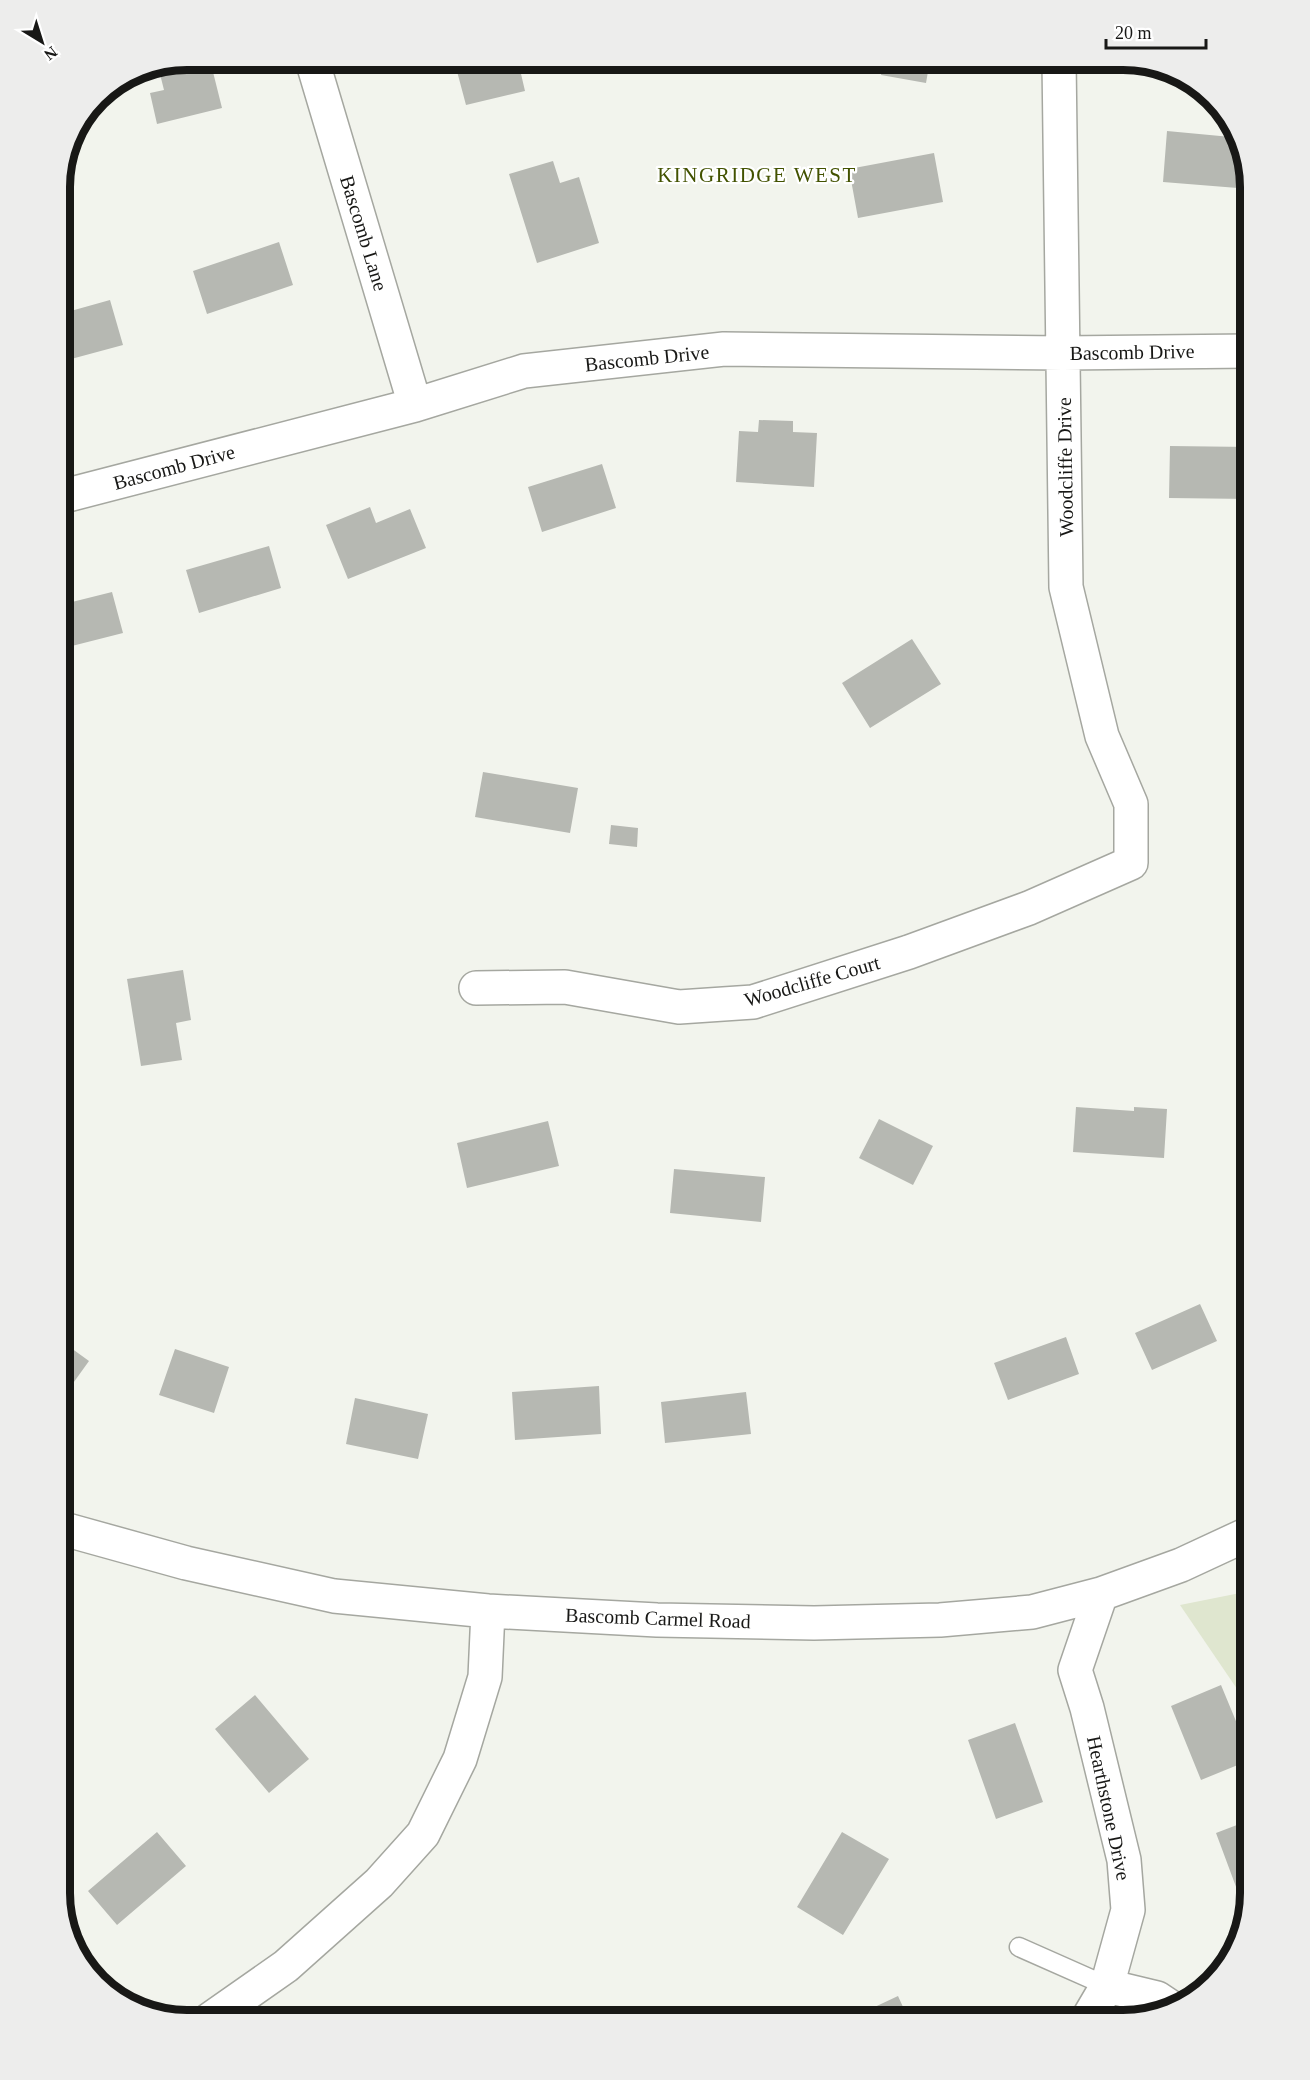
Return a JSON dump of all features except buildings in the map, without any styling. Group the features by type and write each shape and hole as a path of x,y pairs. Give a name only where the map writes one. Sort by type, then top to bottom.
{"street":[{"name":"Bascomb Lane","path":"315,70 415,405"},
{"name":"Woodcliffe Drive","path":"1059,71 1066,587 1102,736 1131,804 1131,863"},
{"name":"Bascomb Drive","path":"71,494 415,405 524,371 724,349 1063,353 1240,351"},
{"name":"Woodcliffe Court","path":"476,988 565,987 679,1007 753,1002 909,952 1018,912 1131,863"},
{"name":"Bascomb Carmel Road","path":"70,1531 186,1563 334,1596 488,1611 657,1620 814,1623 940,1620 1032,1612 1101,1594 1181,1565 1240,1538"},
{"name":"Hearthstone Drive","path":"1093,2010 1107,1986 1128,1910 1124,1860 1087,1708 1075,1670 1101,1594"},
{"path":"225,2009 286,1966 379,1883 423,1834 460,1759 485,1677 488,1611"},
{"path":"1107,1986 1157,1998 1163,2002"}],"lane":[{"path":"1019,1947 1107,1986"}],"green space":[{"path":"1240,1593 1240,1693 1180,1605"}],"district":[{"name":"KINGRIDGE WEST","path":"757,175"}]}
